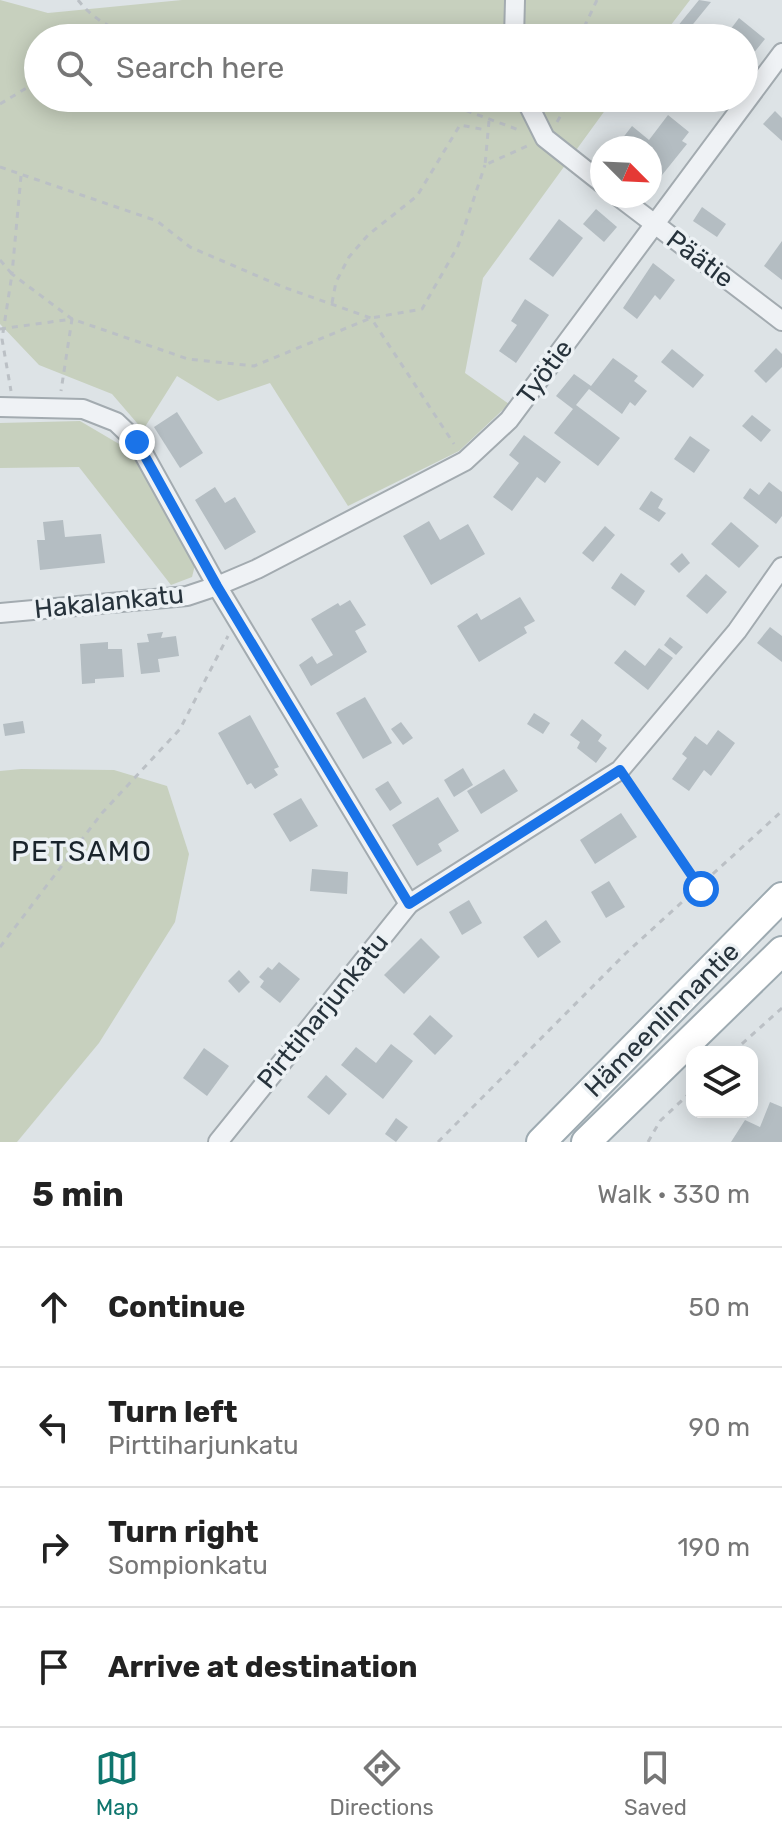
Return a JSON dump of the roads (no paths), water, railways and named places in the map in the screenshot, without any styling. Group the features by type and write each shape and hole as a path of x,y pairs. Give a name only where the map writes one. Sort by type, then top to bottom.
{"main road":[{"name":"Hämeenlinnantie","path":"541,1142 782,897"},
{"name":"Hämeenlinnantie","path":"586,1142 782,951"}],"street":[{"path":"514,24 515,0"},
{"name":"Työtie","path":"758,86 782,53"},
{"path":"532,112 545,138 590,174"},
{"name":"Työtie","path":"217,586 257,569 465,461 509,420 739,112"},
{"name":"Päätie","path":"634,208 782,321"},
{"path":"7,406 83,409 116,422 137,442 217,586 409,904"},
{"name":"Pirttiharjunkatu","path":"218,1142 409,904 620,770 737,631 782,567"},
{"name":"Hakalankatu","path":"0,613 187,596 217,586"}],"district":[{"name":"PETSAMO","path":"82,851"}]}
